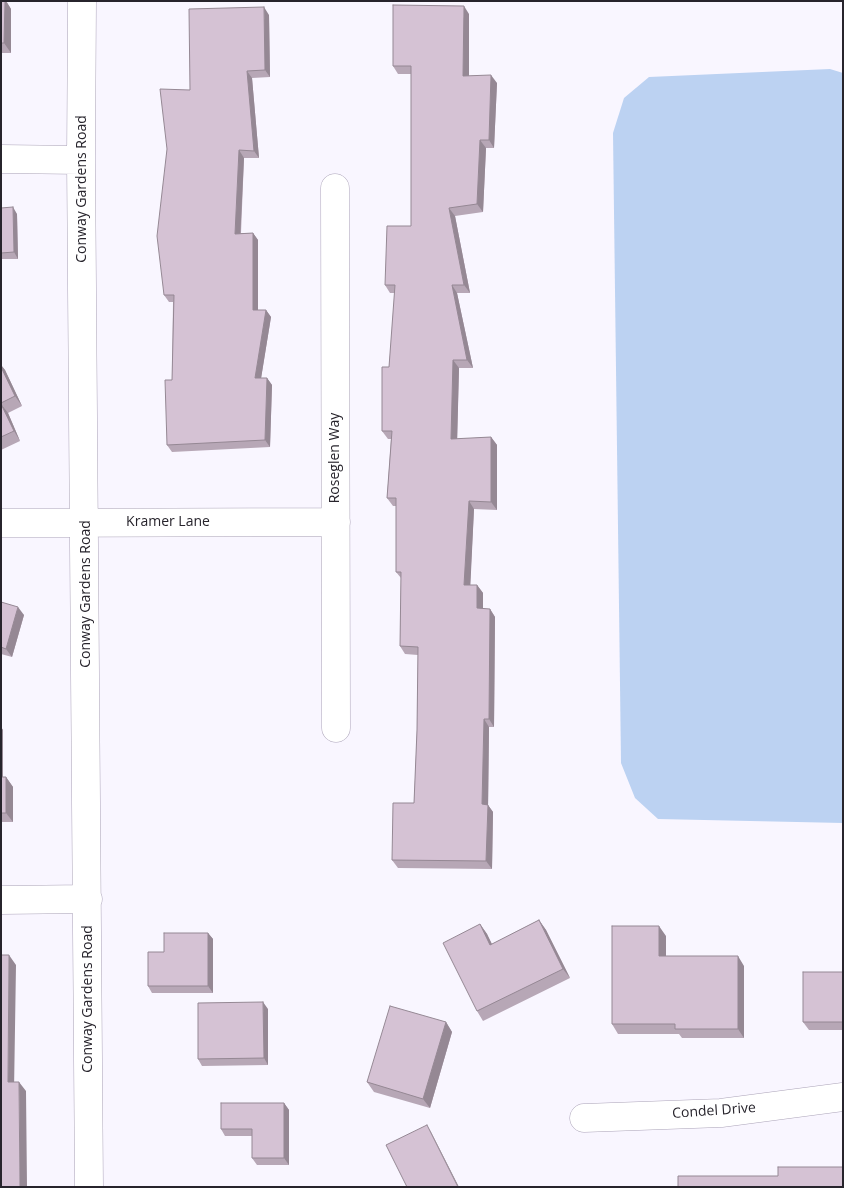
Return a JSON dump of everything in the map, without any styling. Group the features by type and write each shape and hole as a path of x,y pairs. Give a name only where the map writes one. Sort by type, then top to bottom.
{"street":[{"name":"Conway Gardens Road","path":"82,1 81,160 89,1187"},
{"path":"1,159 81,160"},
{"name":"Roseglen Way","path":"335,188 336,728"},
{"name":"Kramer Lane","path":"1,523 336,522"},
{"path":"1,900 88,899"},
{"name":"Condel Drive","path":"584,1118 720,1113 843,1097"}],"water":[{"path":"830,69 843,73 843,823 658,819 635,798 621,763 613,133 624,98 649,77"}],"building":[{"path":"1,1 5,1 4,43 1,43"},
{"path":"393,5 464,6 463,76 491,75 489,140 480,140 477,204 449,208 464,285 452,285 467,360 453,360 451,439 491,437 491,502 469,501 464,585 477,585 477,608 490,609 489,719 484,719 482,804 488,805 486,861 392,860 393,803 414,803 418,647 400,646 401,572 396,572 396,498 387,498 392,431 382,431 382,367 389,367 395,285 385,285 387,226 411,226 411,66 393,66"},
{"path":"264,7 265,70 247,71 254,151 239,150 235,234 253,233 253,310 266,310 255,378 267,378 265,440 167,445 165,380 172,380 174,295 164,295 157,236 167,149 160,89 190,90 189,9"},
{"path":"13,207 14,252 1,253 1,208"},
{"path":"1,367 15,396 1,403"},
{"path":"1,404 14,431 1,437"},
{"path":"1,602 18,607 6,649 1,647"},
{"path":"1,777 6,777 6,813 1,813"},
{"path":"539,920 563,969 477,1011 443,943 480,924 490,945"},
{"path":"612,926 659,926 659,956 738,956 738,1029 675,1029 675,1024 612,1024"},
{"path":"164,933 208,933 208,986 148,986 148,952 164,952"},
{"path":"1,955 9,955 8,1082 19,1082 20,1187 1,1187"},
{"path":"803,972 843,972 843,1022 803,1022"},
{"path":"263,1002 264,1058 198,1059 198,1003"},
{"path":"390,1006 446,1022 423,1099 367,1082"},
{"path":"221,1103 284,1103 284,1158 252,1158 252,1129 221,1129"},
{"path":"427,1125 458,1187 407,1187 386,1145"},
{"path":"778,1167 843,1167 843,1187 678,1187 678,1176 778,1176"}]}
